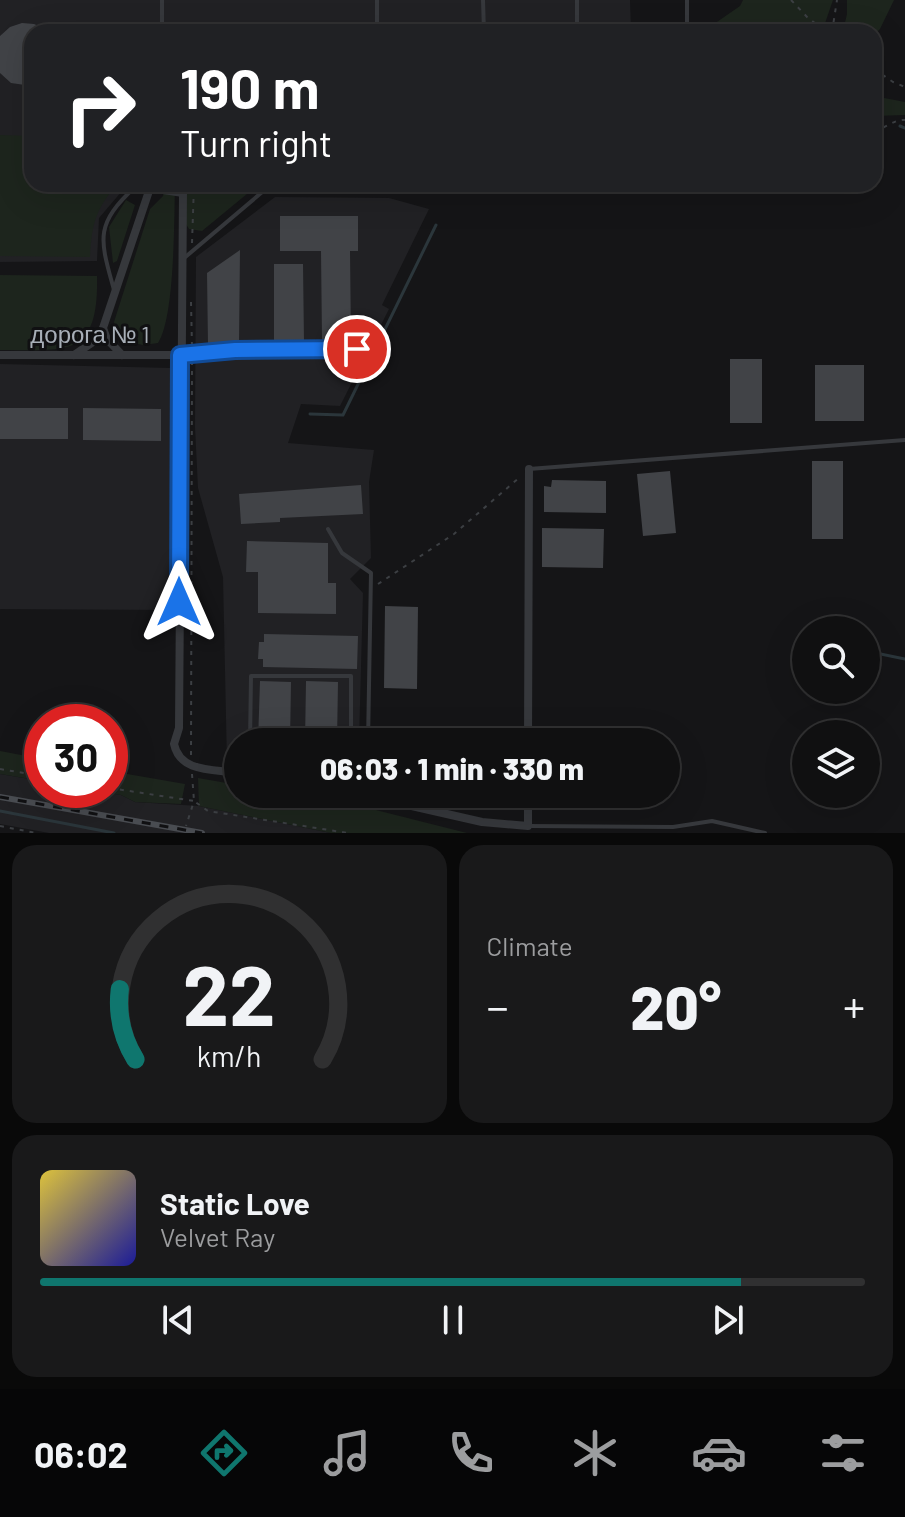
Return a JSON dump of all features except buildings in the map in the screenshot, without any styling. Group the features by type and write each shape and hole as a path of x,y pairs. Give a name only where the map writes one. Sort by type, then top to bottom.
{"street":[{"path":"74,355 96,340 103,328 148,192"},
{"path":"183,192 179,728 174,744 182,760 191,766 224,771"},
{"path":"103,328 113,348 122,355"},
{"name":"дорога № 1","path":"0,355 180,355"},
{"path":"528,728 529,469"},
{"path":"424,808 482,822 528,826 528,808"}],"lane":[{"path":"162,0 162,24"},
{"path":"377,0 377,24"},
{"path":"483,0 484,24"},
{"path":"577,0 577,24"},
{"path":"687,0 687,24"},
{"path":"114,292 106,260 104,225 113,207 130,192"},
{"path":"183,259 262,192"},
{"path":"180,355 235,350 357,349"},
{"path":"529,469 905,440"},
{"path":"328,529 342,553 371,573 368,728"},
{"path":"250,728 251,676 351,676 351,728"},
{"path":"528,826 673,827 712,821 765,833"}],"path":[{"path":"791,0 817,24"},
{"path":"831,24 837,0"},
{"path":"882,74 905,87"},
{"path":"882,129 905,120"},
{"path":"191,252 194,192"},
{"path":"186,826 194,801 191,766 191,297"},
{"path":"371,589 454,534 529,469"},
{"path":"0,769 24,773"},
{"path":"128,791 194,801 208,811 348,833"},
{"path":"292,833 293,824"},
{"path":"0,826 36,833"}],"shaded area":[{"path":"0,0 630,0 631,24 24,24 24,192 121,192 99,218 97,261 0,262"},
{"path":"743,0 833,0 825,24 714,24 740,6"},
{"path":"847,0 894,0 882,25 845,24"},
{"path":"882,98 905,102 905,115 882,116"},
{"path":"0,135 24,136 24,192 111,192 96,218 90,257 0,256"},
{"path":"164,192 175,192 172,267 164,330 158,343 143,345 119,340 114,322 150,209"},
{"path":"187,192 249,192 202,231 189,229 186,224"},
{"path":"275,197 389,198 429,209 382,305 389,309 340,406 301,404 288,443 374,450 369,482 371,558 350,579 363,593 359,728 226,728 223,577 198,488 195,427 196,257"},
{"path":"126,200 135,205 117,261 113,263 109,227"},
{"path":"0,275 97,276 92,323 85,336 61,348 0,350"},
{"path":"0,364 171,368 171,610 0,609"},
{"path":"0,751 24,756 24,778 0,774"},
{"path":"0,774 24,778 24,808 128,808 128,798 135,802 199,806 331,833 49,833 0,824"},
{"path":"128,774 185,784 181,804 135,802 128,798"},
{"path":"198,778 224,783 224,808 368,808 467,833 331,833 199,806"}],"waterway":[{"path":"900,126 905,128"},
{"path":"310,414 343,415 436,225"},
{"path":"880,654 905,659"},
{"path":"0,811 114,833"}],"railway":[{"path":"0,797 202,833"}],"route":[{"path":"179,602 180,355 235,350 357,349"}]}
